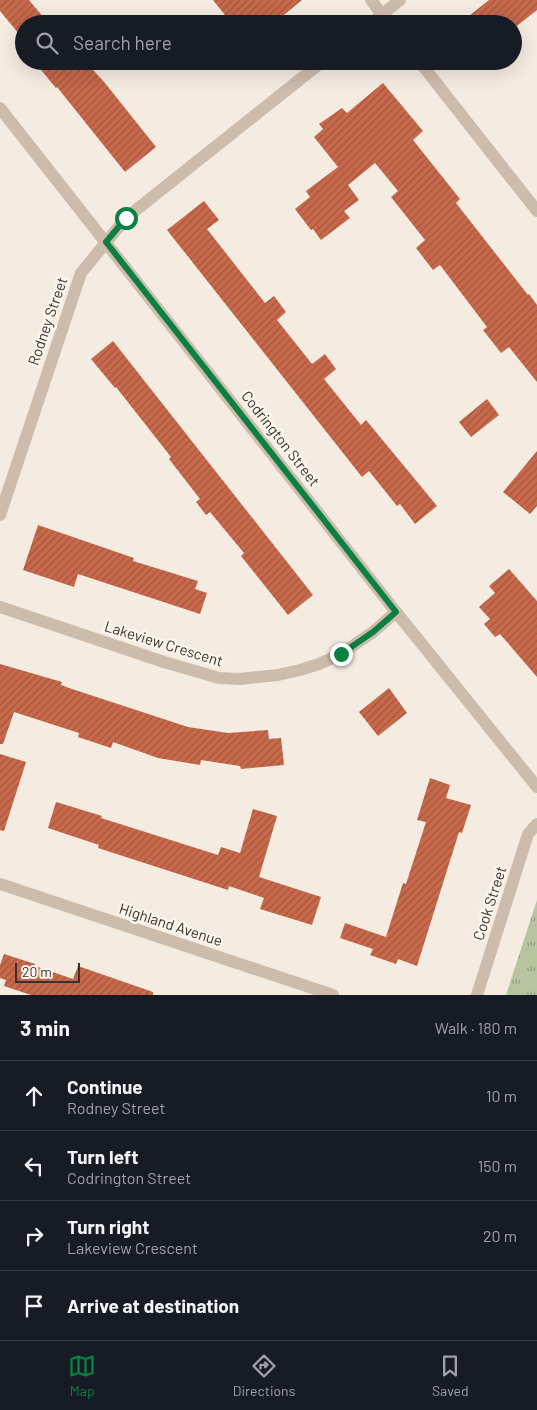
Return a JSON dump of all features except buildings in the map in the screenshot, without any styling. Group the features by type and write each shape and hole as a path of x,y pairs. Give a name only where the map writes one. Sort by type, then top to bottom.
{"street":[{"path":"370,0 383,15"},
{"path":"389,15 400,0"},
{"name":"Rodney Street","path":"0,515 81,273 126,218 312,70"},
{"path":"426,70 537,210"},
{"name":"Codrington Street","path":"0,108 396,612 537,787"},
{"name":"Lakeview Crescent","path":"0,607 164,662 219,678 278,675 319,664 341,654 373,632 396,612"},
{"name":"Cook Street","path":"477,995 528,834 537,824"},
{"name":"Highland Avenue","path":"0,884 333,995"}],"green space":[{"path":"537,900 537,995 506,995"}],"route":[{"path":"126,218 106,242 396,612 373,632 341,654"}]}
